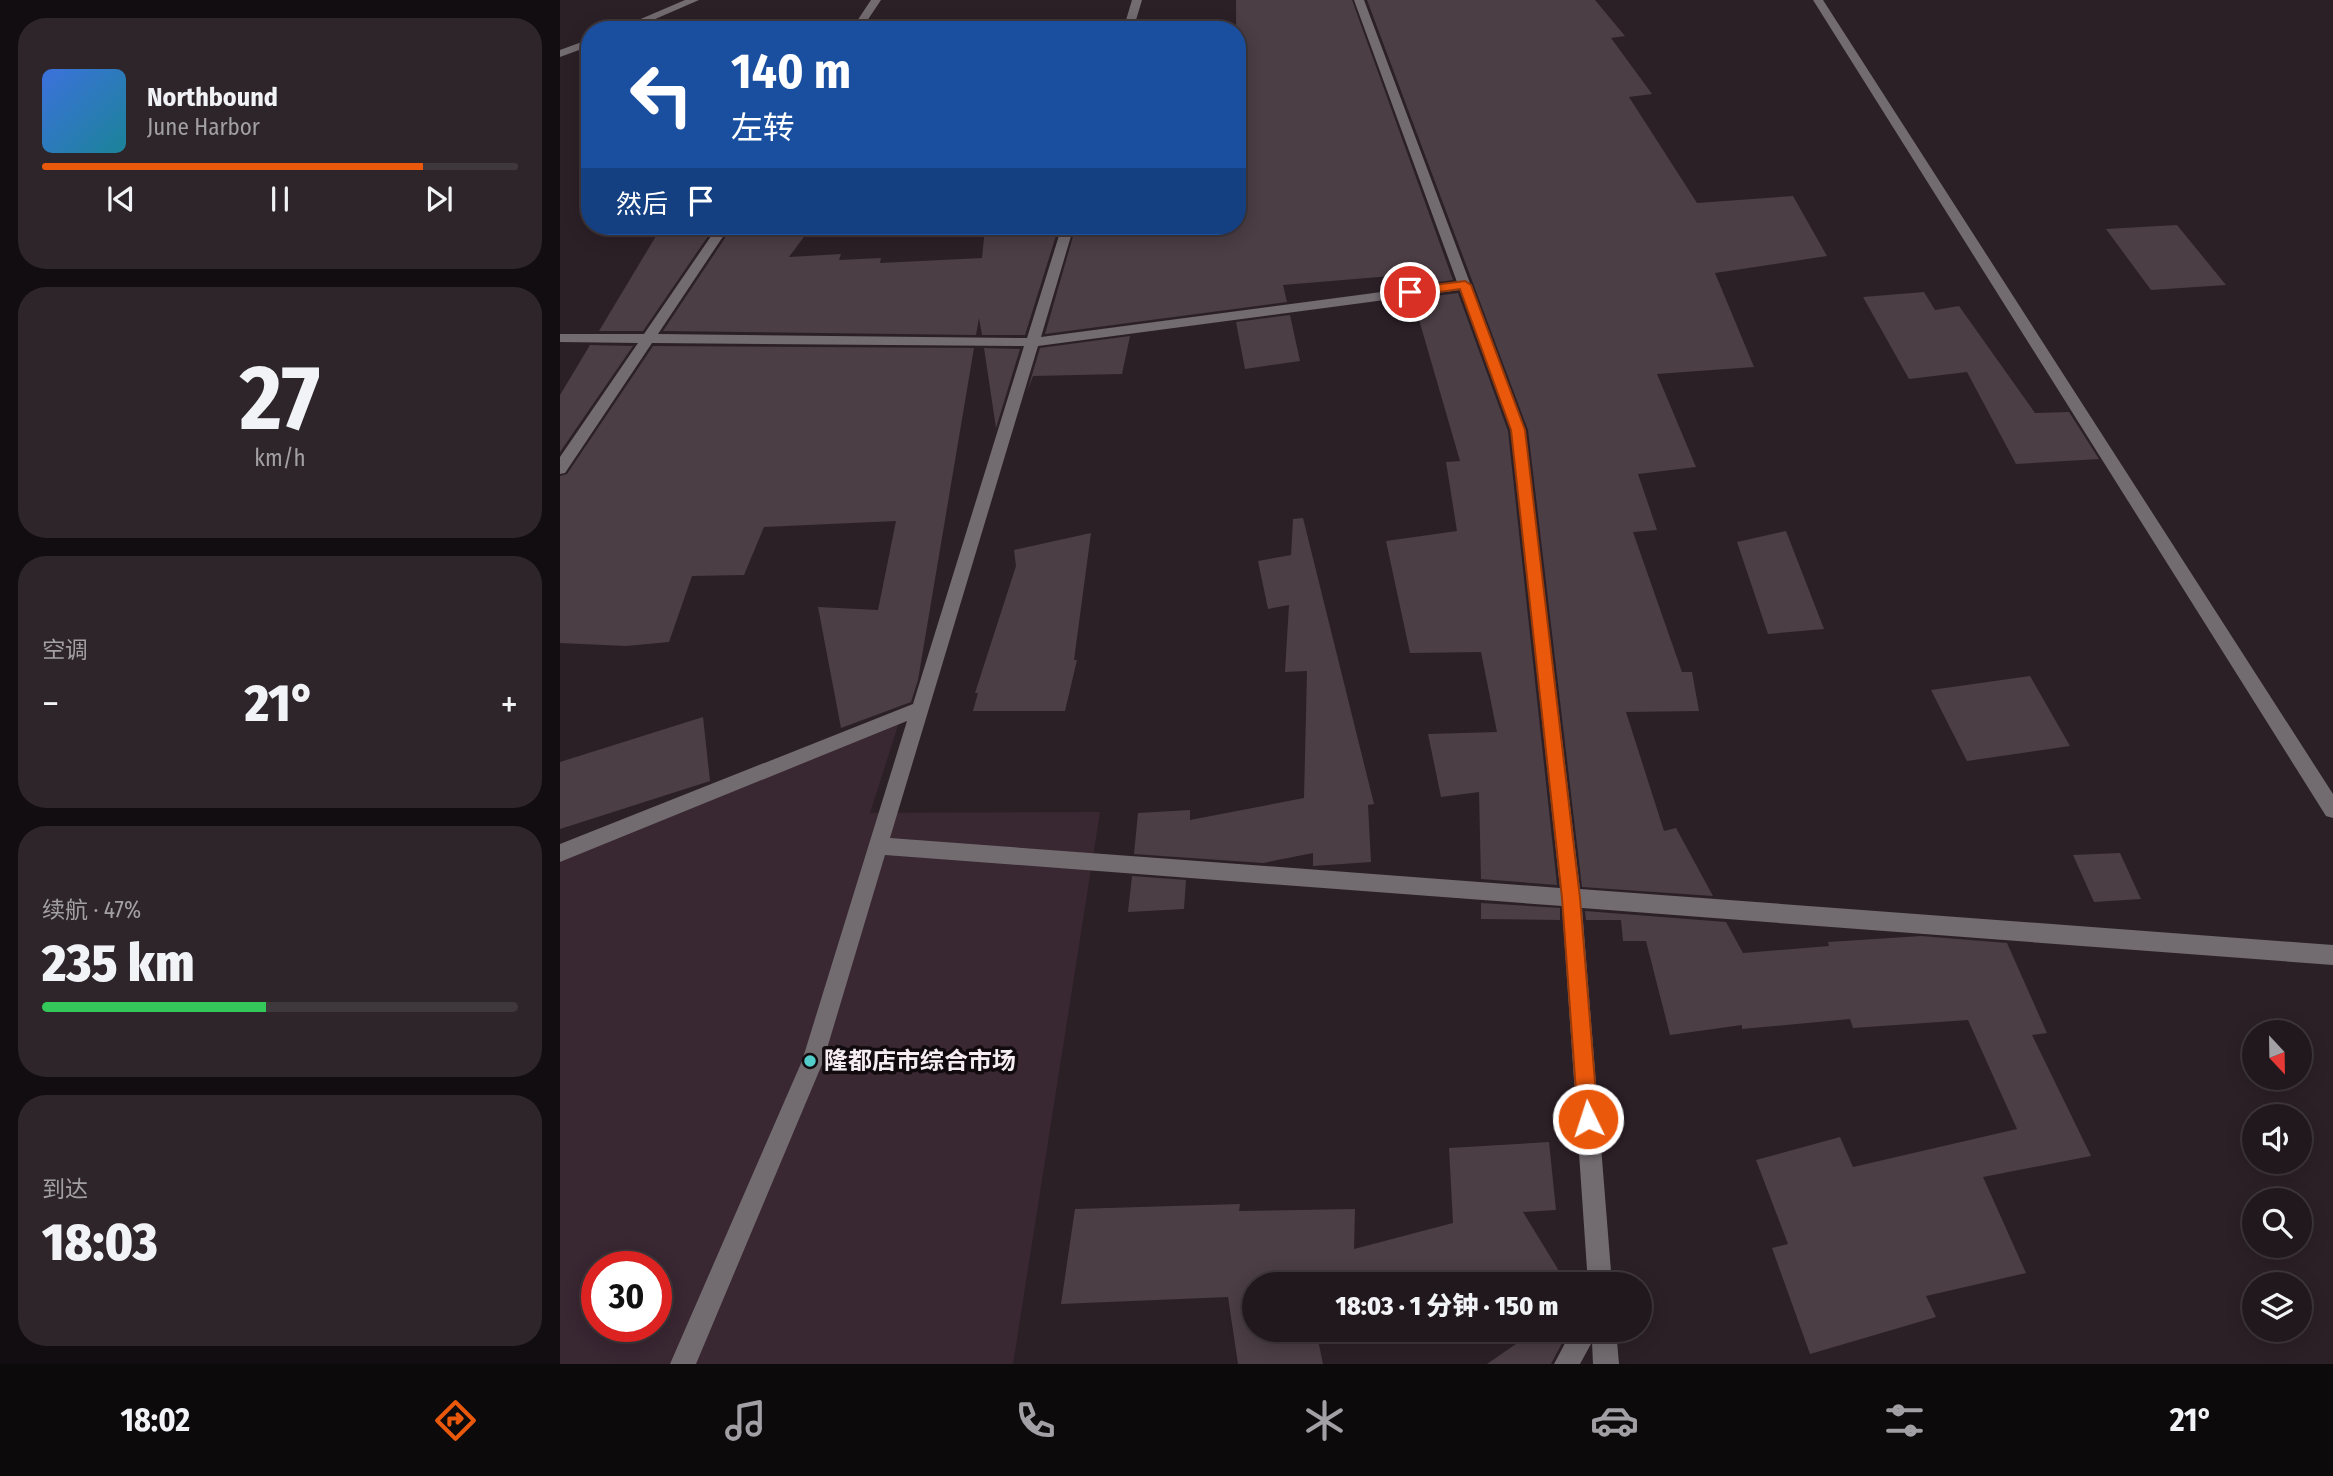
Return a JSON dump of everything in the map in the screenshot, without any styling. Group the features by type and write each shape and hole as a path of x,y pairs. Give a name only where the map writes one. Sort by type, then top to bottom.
{"street":[{"path":"642,21 694,0"},
{"path":"862,21 876,0"},
{"path":"1131,21 1137,0"},
{"path":"1359,0 1518,430 1571,898 1599,1272"},
{"path":"1818,0 2333,810"},
{"path":"560,54 581,46"},
{"path":"560,469 718,235"},
{"path":"683,1364 812,1062 1065,235"},
{"path":"560,338 1032,342 1465,285"},
{"path":"560,853 921,708"},
{"path":"878,846 2333,955"},
{"path":"1567,1364 1579,1342"},
{"path":"1605,1342 1606,1364"}],"shaded area":[{"name":"隆都店市综合市场","path":"900,719 870,813 1100,812 1013,1364 560,1364 560,855"}],"building":[{"path":"1236,0 1352,0 1453,280 1409,286 1407,278 1393,281 1391,276 1283,285 1287,302 1045,334 1073,235 1246,235 1246,21 1236,21"},
{"path":"1367,0 1595,0 1625,36 1611,38 1652,94 1629,97 1697,203 1793,196 1827,256 1715,273 1754,367 1657,374 1696,467 1638,474 1657,530 1633,532 1682,672 1692,672 1699,711 1626,712 1664,831 1676,828 1713,896 1582,887 1528,430"},
{"path":"2177,225 2226,285 2151,290 2106,229"},
{"path":"657,235 709,235 643,331 599,331"},
{"path":"727,235 805,235 789,257 841,254 839,260 881,258 880,263 982,258 984,235 1056,235 1025,335 982,335 979,318 976,335 663,331"},
{"path":"1924,292 1935,310 1959,306 2035,413 2069,412 2099,459 2016,464 1967,372 1909,379 1863,297"},
{"path":"1458,293 1508,431 1557,885 1481,879 1479,792 1441,797 1428,734 1497,732 1481,652 1410,653 1386,541 1457,531 1446,462 1460,461 1413,299"},
{"path":"1290,315 1300,361 1245,369 1236,322"},
{"path":"1130,336 1122,374 1033,376 1027,392 1040,348"},
{"path":"590,345 633,346 560,452 560,395"},
{"path":"653,346 974,348 918,680 911,702 841,728 818,607 878,610 896,521 764,527 744,575 692,576 669,642 626,646 560,643 560,476 567,474"},
{"path":"984,348 1020,349 996,428"},
{"path":"1303,518 1374,804 1368,805 1371,862 1313,866 1313,853 1263,863 1134,854 1138,813 1190,810 1190,820 1304,798 1307,671 1285,672 1289,605 1268,609 1258,561 1291,555 1293,519"},
{"path":"1786,531 1824,629 1768,634 1737,542"},
{"path":"1091,533 1074,660 1077,660 1065,711 973,711 978,693 975,693 1016,566 1014,550"},
{"path":"2030,676 2070,746 1967,761 1931,690"},
{"path":"703,717 710,781 560,829 560,762"},
{"path":"2120,853 2141,899 2094,902 2073,855"},
{"path":"1132,876 1186,880 1184,909 1128,912"},
{"path":"1481,903 1560,908 1560,920 1481,919"},
{"path":"1585,911 1726,922 1743,953 1829,946 1828,942 1921,936 2007,943 2047,1033 2032,1035 2091,1156 1983,1177 2026,1273 1926,1296 1936,1317 1810,1354 1772,1248 1788,1244 1756,1160 1840,1137 1853,1167 2017,1129 1968,1020 1853,1028 1850,1019 1742,1029 1742,1025 1670,1035 1646,941 1623,941 1621,920 1586,920"},
{"path":"1549,1142 1556,1210 1523,1212 1560,1272 1242,1272 1242,1342 1318,1342 1323,1364 1238,1364 1228,1297 1061,1304 1075,1209 1240,1204 1239,1211 1355,1209 1354,1249 1453,1223 1449,1148"},
{"path":"1519,1342 1563,1342 1551,1364 1487,1364"}],"place":[{"name":"隆都店市综合市场","path":"810,1061"}],"route":[{"path":"1410,292 1465,285 1518,430 1571,898 1588,1119"}]}
